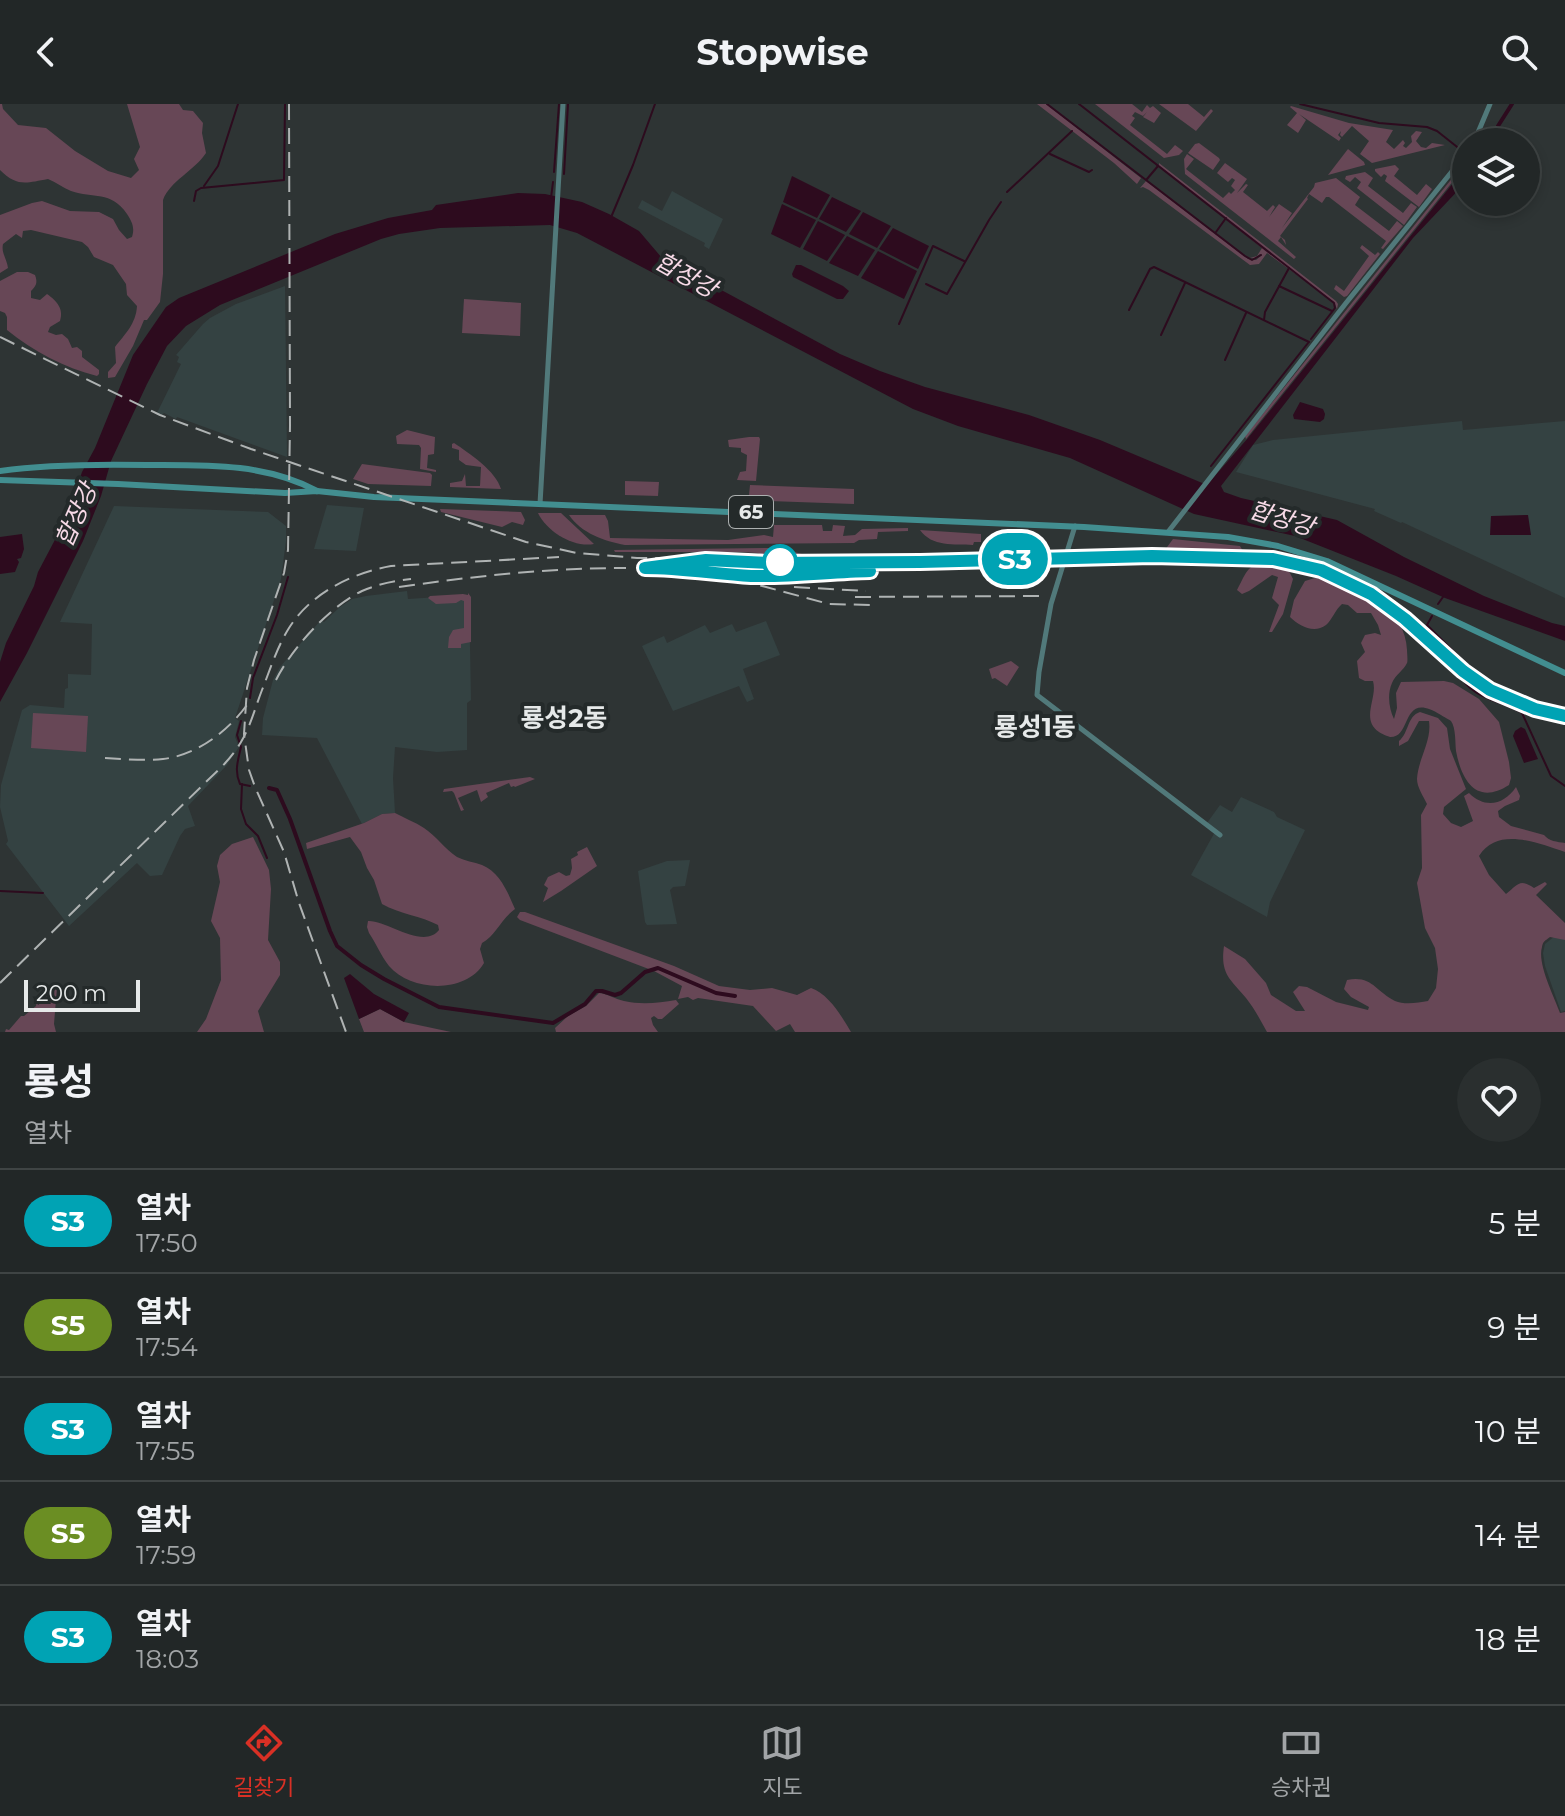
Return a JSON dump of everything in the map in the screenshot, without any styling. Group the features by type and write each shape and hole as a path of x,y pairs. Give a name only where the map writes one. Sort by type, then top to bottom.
{"main road":[{"path":"540,504 563,104"},
{"path":"1480,128 1490,104"},
{"path":"1168,532 1452,171"},
{"name":"65","path":"0,471 76,465 228,466 294,479 317,491"},
{"name":"65","path":"0,480 285,493 317,491 374,497 1075,526 1228,537 1278,546 1327,561 1565,673"},
{"path":"1075,526 1051,604 1037,695 1220,835"}],"shaded area":[{"path":"0,104 18,125 46,128 108,171 131,178 139,170 134,159 140,147 127,104 179,104 183,110 193,111 203,123 206,153 171,187 163,200 160,302 144,320 115,377 108,378 108,372 116,363 115,347 132,323 137,306 127,295 126,284 113,265 94,257 82,242 31,230 23,231 22,238 16,234 3,244 8,268 0,273 0,215 42,201 70,211 99,212 113,219 127,239 132,237 132,222 121,206 108,198 71,191 48,179 22,182 0,170"},
{"path":"1037,104 1046,104 1141,178 1137,184 1114,163"},
{"path":"1095,104 1132,104 1142,112 1147,105 1150,108 1153,106 1161,113 1154,123 1143,117 1147,112 1143,116 1135,112 1130,125 1167,154 1175,145 1183,151 1164,158"},
{"path":"1159,104 1188,104 1204,117 1211,109 1213,111 1196,131"},
{"path":"1291,106 1349,123 1393,130 1386,142 1394,149 1403,140 1406,148 1416,131 1422,132 1416,141 1421,147 1426,148 1432,143 1445,145 1372,163 1360,154 1369,141 1352,126 1342,137 1341,131 1338,135 1341,138 1339,141 1299,114 1306,120 1298,133 1287,125 1297,113"},
{"path":"1199,143 1219,158 1213,170 1188,153"},
{"path":"1348,149 1365,165 1328,175"},
{"path":"1187,154 1194,159 1186,169 1223,198 1235,190 1231,186 1235,180 1232,178 1228,182 1217,173 1225,163 1247,179 1237,193 1246,184 1243,192 1267,211 1273,205 1275,207 1269,217 1279,204 1292,213 1282,228 1315,183 1336,178 1360,197 1355,205 1389,231 1397,221 1403,226 1383,249 1386,241 1329,197 1322,203 1309,194 1280,236 1285,240 1286,245 1281,237 1278,241 1296,257 1294,259 1185,174 1184,159"},
{"path":"1159,163 1336,301 1337,309 1334,302 1267,253 1259,264 1250,265 1149,190 1140,188 1146,181 1248,259 1256,260 1262,255 1250,258 1257,256 1262,248"},
{"path":"1395,165 1399,169 1394,176 1417,195 1426,184 1432,189 1419,207 1385,181 1387,176 1384,174 1381,177 1375,171"},
{"path":"1365,172 1373,178 1368,186 1403,213 1411,203 1417,207 1404,225 1357,188 1361,182 1355,177 1350,182 1345,179 1346,176"},
{"path":"1452,178 1452,182 1246,439 1245,436"},
{"path":"672,191 723,219 709,249 704,246 705,243 638,208 642,200 662,211"},
{"path":"1362,245 1375,255 1380,254 1344,297 1334,289 1336,285 1344,291 1369,256 1360,248"},
{"path":"17,272 35,275 31,298 40,300 47,294 57,302 60,321 48,332 62,334 72,348 82,351 82,357 99,370 97,376 50,358 7,330 7,317 0,311 0,281"},
{"path":"285,286 287,457 177,417 157,413 181,364 177,362 179,357 176,355 203,324 236,304"},
{"path":"464,299 521,303 520,336 462,333"},
{"path":"1462,421 1463,430 1565,421 1565,598 1375,509 1236,472 1253,445 1273,440"},
{"path":"407,430 435,437 434,454 428,455 427,468 436,472 420,469 419,445 397,444 396,436"},
{"path":"760,439 756,481 737,480 740,472 746,471 747,455 741,452 741,448 729,447 728,440"},
{"path":"454,443 488,469 501,489 450,487 450,483 462,481 465,474 466,486 480,486 481,467 466,465 459,460 459,450 452,448"},
{"path":"362,464 430,473 431,486 368,484 353,479"},
{"path":"625,481 659,482 658,496 625,495"},
{"path":"750,485 854,489 854,504 739,500 739,495 749,495"},
{"path":"327,505 364,508 356,551 314,549"},
{"path":"114,506 268,512 286,526 286,541 281,579 235,718 239,721 235,737 239,747 227,765 188,806 195,826 185,829 180,836 162,875 150,876 137,863 69,926 6,844 8,841 0,807 1,785 22,710 30,705 64,708 68,674 91,675 92,624 60,622"},
{"path":"440,509 521,512 525,520 523,525 512,522 502,527 441,512"},
{"path":"538,513 561,513 594,544 578,544 562,537"},
{"path":"569,515 605,515 610,538 728,540 764,535 773,537 774,525 822,525 823,531 832,531 833,525 845,526 843,536 855,535 862,529 908,528 908,531 878,532 877,539 854,543 625,545 594,535 580,527"},
{"path":"920,530 981,534 981,542 974,542 973,545 944,544"},
{"path":"1173,539 1240,546 1244,553 1227,550 1220,555 1162,554"},
{"path":"779,548 802,554 803,557 741,552 614,550"},
{"path":"1265,562 1282,565 1293,579 1283,614 1272,632 1269,632 1279,605 1272,598 1278,577 1272,575 1242,594 1237,590 1250,568"},
{"path":"1325,575 1367,592 1399,623 1405,636 1407,660 1390,687 1389,701 1394,719 1396,693 1401,682 1453,683 1479,699 1499,722 1509,762 1509,785 1488,793 1473,788 1462,773 1451,721 1428,709 1413,711 1397,735 1389,737 1373,727 1370,715 1373,681 1359,678 1357,661 1365,652 1361,643 1365,635 1381,635 1371,613 1357,613 1342,604 1326,625 1317,629 1302,626 1290,617 1294,600 1305,581"},
{"path":"407,591 408,599 469,595 471,700 467,703 467,750 437,752 395,747 395,813 382,814 362,824 317,738 262,735 263,718 273,680 280,667 321,620 324,622 352,599"},
{"path":"468,593 471,597 471,642 461,644 461,648 448,648 453,630 464,628 464,601 436,604 428,598"},
{"path":"766,621 780,655 743,669 754,699 747,702 739,686 673,711 642,646 664,636 667,643 705,625 710,633 732,624 736,632"},
{"path":"1011,661 1019,667 1007,686 992,679 989,669"},
{"path":"1420,712 1438,718 1447,728 1450,749 1466,789 1444,807 1443,814 1451,823 1461,827 1473,821 1464,796 1469,793 1481,801 1494,803 1506,798 1516,787 1519,800 1498,811 1499,817 1511,826 1565,843 1565,852 1530,841 1507,839 1487,847 1479,856 1489,875 1506,894 1522,883 1534,888 1545,882 1547,884 1536,895 1565,923 1565,940 1550,937 1544,941 1541,954 1560,1013 1565,1012 1565,1032 1267,1032 1225,970 1224,946 1245,959 1266,983 1271,995 1296,1011 1305,1011 1293,992 1299,986 1336,1002 1368,1010 1369,1007 1351,997 1344,989 1347,980 1368,982 1388,997 1403,1003 1428,1001 1436,988 1438,969 1435,948 1425,928 1417,883 1422,868 1421,815 1427,804 1417,779 1429,736 1429,721 1419,721 1408,741 1399,746 1410,721"},
{"path":"33,713 88,716 86,752 31,748"},
{"path":"530,777 535,779 515,787 509,783 486,793 488,797 481,802 477,790 458,798 464,810 461,811 454,793 443,792 444,789"},
{"path":"1241,797 1305,830 1270,902 1267,917 1191,875 1216,830 1207,823 1220,805 1232,812"},
{"path":"395,813 424,828 457,857 488,868 503,884 515,909 482,943 480,949 484,963 465,980 438,986 424,985 399,975 386,962 369,933 368,921 424,937 439,930 438,925 382,904 361,852 350,837 307,849 306,843 382,814"},
{"path":"253,837 269,870 268,940 280,962 280,975 258,1011 264,1032 197,1032 206,1019 221,980 220,938 211,921 220,882 217,866 220,855 232,844"},
{"path":"587,847 597,866 543,902 548,877 559,872 570,875 571,859"},
{"path":"690,860 685,886 670,890 677,924 647,925 638,871 667,861"},
{"path":"520,912 674,966 719,986 750,990 772,988 797,995 811,988 829,1001 851,1032 795,1032 790,1024 776,1031 753,1006 688,997 678,999 682,986 654,971 520,920 517,917"},
{"path":"1555,936 1565,937 1565,1011 1561,1012 1543,953 1545,944"},
{"path":"57,987 56,1032 5,1032 36,1006 37,1000"},
{"path":"599,993 630,1002 676,1000 679,1004 662,1019 651,1018 658,1032 556,1032 555,1028 568,1016 586,1006"},
{"path":"380,1009 404,1022 451,1032 364,1032 359,1019"}],"water":[{"path":"792,176 830,195 817,218 783,202"},
{"name":"합장강","path":"1452,184 1452,197 1413,238 1221,486 1224,492 1241,498 1337,520 1484,596 1565,626 1565,641 1445,598 1295,536 1194,514 1070,458 958,426 913,409 577,233 550,225 440,228 381,239 220,305 186,326 167,346 111,461 83,541 0,702 0,662 6,643 68,515 82,472 133,355 166,307 179,298 335,234 388,218 432,210 436,205 518,193 545,194 582,202 639,231 662,258 840,354 925,387 1029,415 1100,440 1207,485"},
{"path":"832,197 861,211 846,232 819,219"},
{"path":"782,204 816,220 800,248 771,234"},
{"path":"863,212 891,226 877,248 849,234"},
{"path":"818,221 845,235 827,261 803,249"},
{"path":"893,228 929,246 918,269 879,249"},
{"path":"847,236 875,250 858,276 829,263"},
{"path":"878,251 917,271 904,299 861,278"},
{"path":"796,265 849,291 843,299 837,299 793,277"},
{"path":"1300,402 1323,409 1324,419 1320,422 1294,419"},
{"path":"1528,515 1531,535 1490,535 1491,516"},
{"path":"22,534 24,549 21,558 17,559 19,562 15,572 0,574 0,537"},
{"path":"1521,727 1525,729 1538,759 1524,763 1513,736"},
{"path":"350,974 374,994 409,1013 404,1022 380,1009 359,1019 344,978"}],"waterway":[{"path":"204,186 218,166 238,104"},
{"path":"194,201 196,191 201,188 284,180 285,104"},
{"path":"554,172 559,104"},
{"path":"564,174 568,104"},
{"path":"612,215 655,104"},
{"path":"1047,104 1245,256 1252,260 1261,255"},
{"path":"1079,104 1334,303 1335,308 1311,339"},
{"path":"1300,104 1379,123 1427,127 1452,143"},
{"path":"1498,126 1512,104"},
{"path":"1007,192 1072,131"},
{"path":"1050,154 1089,172 1092,170"},
{"path":"1147,179 1158,166"},
{"path":"551,198 553,182"},
{"path":"926,284 947,294 1001,202"},
{"path":"1216,232 1226,218"},
{"path":"899,324 933,246 964,261"},
{"path":"1129,310 1150,269 1154,267 1309,342"},
{"path":"1264,320 1265,312 1289,268"},
{"path":"1161,335 1185,283"},
{"path":"1279,286 1332,311"},
{"path":"1225,360 1246,313"},
{"path":"1211,466 1308,343"},
{"path":"250,698 253,678 288,577"},
{"path":"1438,604 1443,597"},
{"path":"1432,616 1427,625 1465,663 1466,668 1461,675 1465,682 1479,694 1522,713 1551,776 1565,786"},
{"path":"241,721 237,735 241,747 237,775 240,784 250,786"},
{"path":"242,784 241,809 246,824 258,836 267,858"},
{"path":"269,788 277,790 290,819 337,946 384,979 439,1007 553,1023 585,1004 596,991 615,995 621,993 645,972 658,968 716,993 735,996"},
{"path":"0,891 43,893"}],"railway":[{"path":"289,104 288,550 284,573 247,688 244,734 249,770 284,852 299,903 346,1032"},
{"path":"0,337 160,415 526,542 577,553 769,563 1181,556 1273,559 1309,567 1375,597 1490,690 1517,703 1565,716"},
{"path":"0,983 231,757 248,729 285,635 298,616 321,595 347,579 391,566 559,557"},
{"path":"399,587 512,573 626,568"},
{"path":"666,568 729,577 829,604 870,605"},
{"path":"750,576 846,572"},
{"path":"276,680 302,642 349,598 386,583 411,579"},
{"path":"834,579 870,579"},
{"path":"794,587 866,591"},
{"path":"855,597 1039,596"},
{"path":"105,758 156,760 188,753 221,733 247,705"}],"train":[{"name":"S3","path":"870,571 754,576 645,568 706,560 769,563 920,562 1152,556 1287,561 1321,570 1371,594 1490,690 1535,709 1565,716"}],"district":[{"name":"룡성2동","path":"564,718"},
{"name":"룡성1동","path":"1035,727"}]}
